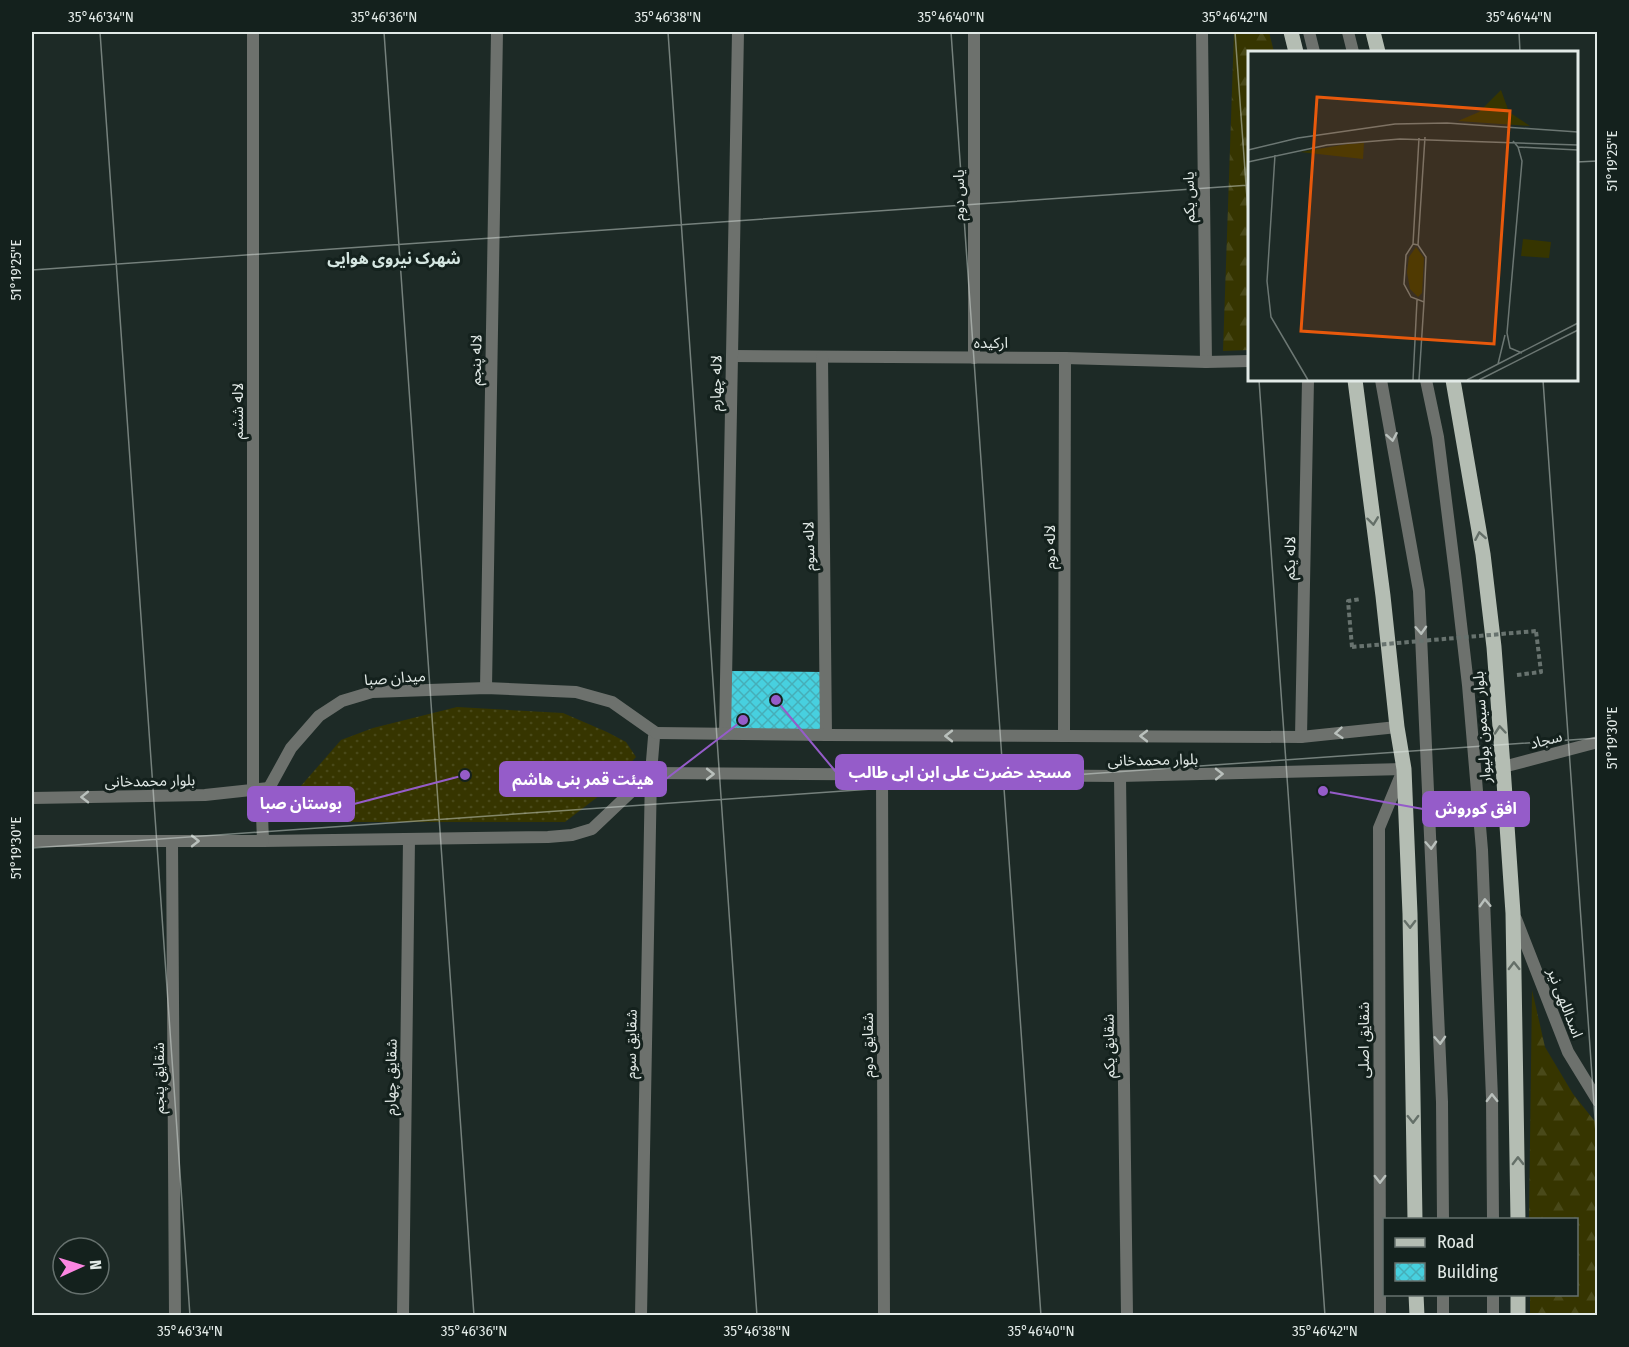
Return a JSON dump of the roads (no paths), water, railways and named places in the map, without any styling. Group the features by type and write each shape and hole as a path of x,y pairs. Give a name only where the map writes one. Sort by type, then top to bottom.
{"main road":[{"path":"1291,32 1296,51"},
{"path":"1373,32 1378,51"},
{"path":"1355,381 1383,596 1397,728 1404,769 1410,926 1415,1218"},
{"name":"بلوار سیمون بولیوار","path":"1453,381 1483,554 1494,647 1513,913 1518,1218"},
{"path":"1416,1296 1416,1316"},
{"path":"1518,1296 1518,1316"}],"street":[{"name":"لاله ششم","path":"253,32 253,790"},
{"name":"لاله پنجم","path":"486,688 496,32"},
{"name":"لاله چهارم","path":"725,734 738,32"},
{"name":"یاس دوم","path":"974,32 974,358"},
{"name":"یاس یکم","path":"1202,32 1206,362"},
{"path":"1309,32 1314,51"},
{"path":"1348,32 1353,51"},
{"name":"ارکیده","path":"732,356 1248,361"},
{"name":"لاله سوم","path":"822,357 826,735"},
{"name":"لاله دوم","path":"1064,736 1065,358"},
{"name":"لاله یکم","path":"1301,737 1308,381"},
{"path":"1381,381 1419,591 1442,1102 1443,1218"},
{"path":"1426,381 1438,437 1456,581 1468,685 1481,838 1492,1087 1493,1218"},
{"name":"میدان صبا","path":"263,841 262,815 269,788 291,748 319,716 342,700 372,692 486,688 576,693 612,702 656,733"},
{"name":"بلوار محمدخانی","path":"656,733 1301,737 1397,728"},
{"path":"32,841 263,841 572,835 592,829 651,773 656,733"},
{"name":"سجاد","path":"1503,767 1598,741"},
{"name":"بلوار محمدخانی","path":"651,773 1120,776 1404,769"},
{"name":"شقایق اصلی","path":"1380,1316 1379,828 1404,769"},
{"name":"شقایق سوم","path":"641,1316 651,773"},
{"name":"شقایق دوم","path":"882,775 884,1316"},
{"name":"شقایق یکم","path":"1120,776 1127,1316"},
{"name":"بلوار محمدخانی","path":"32,798 205,795 269,788"},
{"name":"شقایق چهارم","path":"403,1316 409,839"},
{"name":"شقایق پنجم","path":"172,841 175,1316"},
{"name":"اسداللهی نیر","path":"1513,913 1568,1052 1598,1101"},
{"path":"1443,1296 1443,1316"},
{"path":"1493,1296 1493,1316"}],"place":[{"name":"مسجد حضرت علی ابن ابی طالب","path":"776,700"},
{"name":"هیئت قمر بنی هاشم","path":"743,720"},
{"name":"بوستان صبا","path":"465,775"},
{"name":"افق کوروش","path":"1323,791"}],"district":[{"name":"شهرک نیروی هوایی","path":"394,258"}]}
